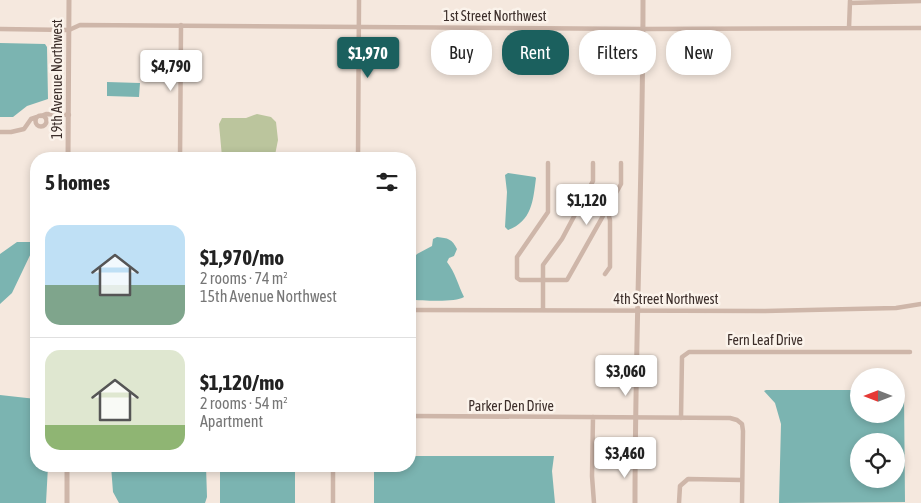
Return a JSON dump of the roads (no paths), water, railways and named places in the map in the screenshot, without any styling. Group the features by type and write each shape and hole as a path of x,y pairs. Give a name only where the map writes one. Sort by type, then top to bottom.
{"street":[{"name":"19th Avenue Northwest","path":"68,152 69,0"},
{"path":"358,152 359,0"},
{"path":"635,503 643,0"},
{"path":"849,28 850,2 921,1"},
{"name":"1st Street Northwest","path":"0,29 69,30 80,25 643,29 921,28"},
{"path":"180,152 181,25"},
{"path":"27,124 43,126 52,114"},
{"path":"0,132 24,129 31,119 39,116 52,114 69,115"},
{"path":"39,116 44,116 46,120"},
{"path":"37,125 35,121 39,116"},
{"path":"548,163 548,212 517,257 517,278 520,280 567,280 621,184 621,164"},
{"path":"543,310 543,265 562,239 592,181 593,163"},
{"path":"605,274 610,267 610,220 607,209"},
{"name":"4th Street Northwest","path":"416,310 831,310 896,308 921,304"},
{"name":"Fern Leaf Drive","path":"681,418 682,357 689,352 910,352"},
{"name":"Parker Den Drive","path":"416,416 730,418 742,424 742,503"},
{"path":"593,417 592,476 594,503"},
{"path":"67,472 67,503"},
{"path":"333,472 333,503"},
{"path":"679,503 680,486 688,480 742,480"}],"water":[{"path":"0,43 45,44 47,47 48,99 27,106 13,117 0,117"},
{"path":"107,82 140,83 139,97 107,96"},
{"path":"508,173 536,178 532,202 527,216 516,226 508,230 505,227 507,192 505,175"},
{"path":"437,237 449,240 457,249 454,256 449,258 447,262 464,297 460,299 446,301 416,300 416,255 432,246 433,239"},
{"path":"17,242 30,242 30,255 12,293 0,304 0,254"},
{"path":"850,390 850,423 904,423 904,433 850,433 850,488 905,488 905,502 779,503 781,424 775,403 764,391"},
{"path":"0,395 30,398 30,472 48,472 46,503 0,503"},
{"path":"416,456 554,456 552,471 555,503 374,503 374,472 416,472"},
{"path":"111,472 206,472 207,497 205,503 119,503 113,492"},
{"path":"220,472 295,472 295,503 220,503"}]}
